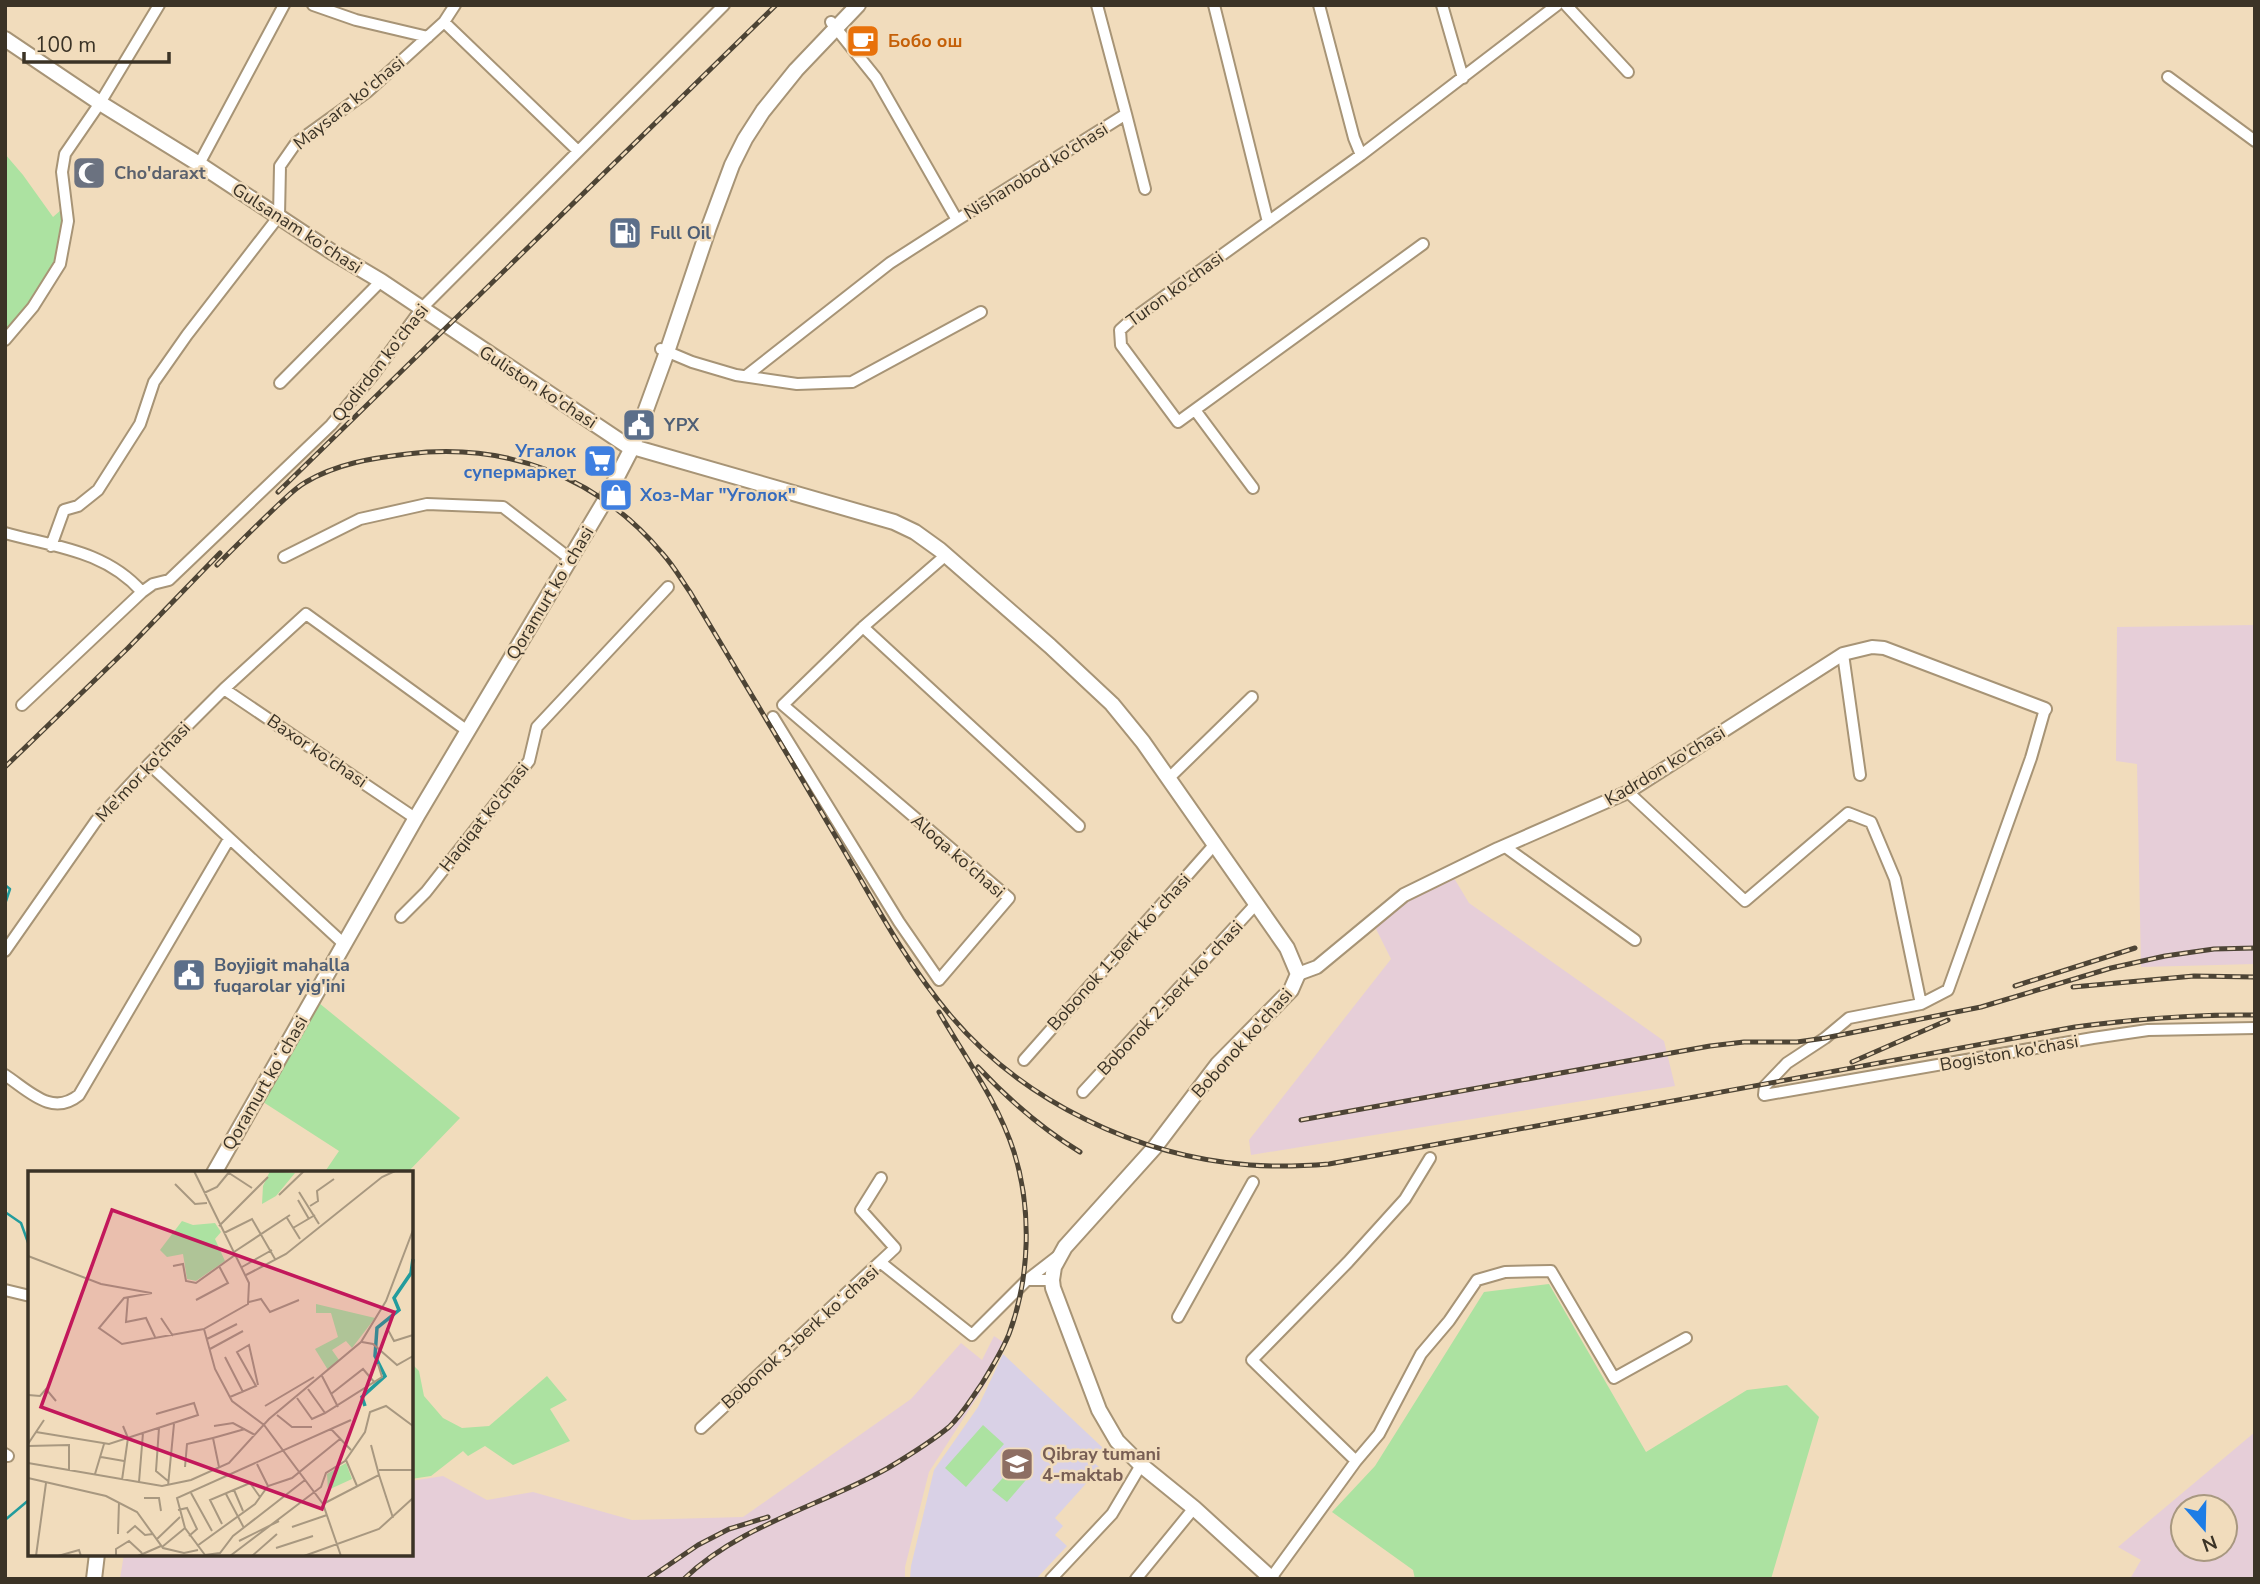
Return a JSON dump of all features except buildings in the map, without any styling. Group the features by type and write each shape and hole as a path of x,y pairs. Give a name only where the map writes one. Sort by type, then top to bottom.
{"main road":[{"name":"Qoramurt koʻchasi","path":"209,1171 604,502 629,446 664,351 703,225 735,145 768,95 848,5"},
{"name":"Qoramurt koʻchasi","path":"833,25 858,5"},
{"name":"Gulsanam ko'chasi","path":"6,41 447,326"},
{"name":"Guliston ko'chasi","path":"447,326 629,446 894,522 915,532 946,555"},
{"name":"Qoramurt koʻchasi","path":"215,1171 342,943 409,814 629,446"},
{"name":"Bobonok ko'chasi","path":"946,555 1100,692 1123,717 1169,778 1256,904 1290,954 1298,974 1291,990 1218,1064 1154,1147 1060,1254 1052,1280"},
{"path":"1052,1280 1055,1297 1103,1418 1116,1441 1272,1578"},
{"path":"87,1579 90,1556"},
{"path":"94,1579 97,1556"}],"street":[{"path":"5,340 33,307 61,264 68,221 62,172 65,154 100,103 159,5"},
{"path":"199,164 284,5"},
{"path":"313,5 356,20 428,37"},
{"name":"Maysara ko'chasi","path":"279,216 280,166 296,142 367,92 444,22 455,5"},
{"name":"Qodirdon ko'chasi","path":"22,705 142,592 153,584 169,580 331,425 373,375 422,308 724,5"},
{"name":"Nishanobod ko'chasi","path":"746,376 890,263 1126,114 1097,5"},
{"path":"1214,5 1268,222"},
{"path":"1319,5 1354,138 1362,155"},
{"path":"1442,5 1463,78"},
{"name":"Turon ko'chasi","path":"1195,410 1178,422 1121,345 1120,330 1362,155 1557,5"},
{"path":"1566,5 1628,72"},
{"path":"444,22 578,151"},
{"name":"Nishanobod ko'chasi","path":"833,25 876,78 957,220"},
{"path":"2168,78 2255,141"},
{"path":"1126,114 1145,188"},
{"path":"51,546 64,510 78,506 98,490 140,424 154,382 279,216"},
{"path":"1253,488 1195,410 1423,244"},
{"path":"280,383 381,281"},
{"path":"664,351 736,375 797,384 852,382 981,312"},
{"path":"284,557 360,519 427,504 503,507 564,554"},
{"path":"5,533 77,551 106,563 126,576 142,592"},
{"path":"946,555 863,627 1079,826"},
{"name":"Haqiqat ko'chasi","path":"401,917 426,892 529,761 537,727 668,587"},
{"name":"Me'mor ko'chasi","path":"5,951 96,821 224,689 306,614 462,727"},
{"name":"Aloqa ko'chasi","path":"773,717 899,922 939,980 1009,898 783,705 863,627"},
{"name":"Kadrdon ko'chasi","path":"1298,974 1317,967 1404,895 1504,846 1628,792 1843,654 1884,648 2045,709"},
{"path":"1843,654 1860,775"},
{"name":"Baxor ko'chasi","path":"224,689 409,814"},
{"path":"1169,778 1252,697"},
{"path":"1628,792 1745,901 1848,813 1871,822 1895,879 1921,1004 1948,990 2031,758 2045,709"},
{"path":"149,764 342,943"},
{"path":"5,1075 46,1102 57,1105 70,1102 79,1094 229,839"},
{"name":"Bobonok 1-berk koʻchasi","path":"1024,1060 1215,844"},
{"path":"1504,846 1635,940"},
{"name":"Bobonok 2-berk koʻchasi","path":"1083,1092 1256,904"},
{"name":"Bogiston ko'chasi","path":"1921,1004 1849,1018 1787,1063 1765,1086 1764,1095 2148,1030 2255,1028"},
{"path":"1356,1461 1252,1360 1405,1199 1430,1158"},
{"path":"880,1262 895,1248 860,1210 881,1178"},
{"path":"1178,1317 1253,1182"},
{"name":"Bobonok 3-berk koʻchasi","path":"701,1428 880,1262 972,1335 1027,1280 1060,1254"},
{"path":"1272,1578 1356,1461 1379,1434 1421,1354 1449,1321 1477,1280 1505,1272 1551,1270 1614,1378 1686,1338"},
{"path":"1027,1280 1052,1280"},
{"path":"5,1290 28,1296"},
{"path":"1051,1579 1112,1514 1141,1465"},
{"path":"1136,1579 1194,1508"}],"shaded area":[{"path":"2255,625 2255,964 2141,967 2137,764 2116,761 2117,627"},
{"path":"1454,878 1469,903 1664,1041 1675,1086 1251,1155 1249,1140 1391,959 1375,927 1407,899"},
{"path":"994,1336 1003,1342 985,1385 929,1472 905,1567 905,1579 120,1579 124,1556 413,1556 413,1481 443,1476 487,1500 533,1492 632,1520 743,1517 911,1399 961,1343 982,1360"},
{"name":"Qibray tumani 4-maktab","path":"1003,1354 1103,1448 1091,1460 1100,1468 1055,1518 1063,1526 1055,1535 1067,1546 1036,1579 910,1579 934,1470 978,1407"},
{"path":"2255,1432 2255,1579 2130,1579 2141,1560 2118,1547 2169,1504 2169,1563 2239,1563 2239,1493 2182,1493"}],"green space":[{"path":"5,154 53,217 61,210 64,232 58,259 43,287 5,334"},
{"path":"319,1003 460,1118 409,1171 325,1171 339,1151 260,1100"},
{"path":"1549,1284 1646,1452 1747,1390 1787,1385 1819,1417 1771,1579 1415,1579 1413,1570 1332,1512 1375,1466 1484,1292"},
{"path":"413,1365 419,1371 424,1396 443,1418 462,1428 489,1426 547,1376 567,1400 550,1409 570,1441 513,1465 485,1446 468,1456 463,1451 431,1476 413,1479"},
{"path":"983,1425 1004,1444 966,1487 945,1468"},
{"path":"1018,1461 1032,1473 1007,1502 992,1490"}],"waterway":[{"path":"5,885 10,889 5,904"},
{"path":"5,1212 21,1223 28,1242"},
{"path":"5,1520 28,1501"}],"railway":[{"path":"278,492 776,5"},
{"path":"217,565 302,484 342,466 368,460 444,452 480,454 514,460 548,470 609,503 662,553 690,592 890,929 918,973 950,1015 979,1046 1012,1074 1047,1098 1125,1137 1208,1160 1270,1166 1329,1164 2075,1027 2165,1018 2255,1015"},
{"path":"5,767 128,648 220,553"},
{"path":"2015,986 2135,948"},
{"path":"1301,1120 1710,1046 1825,1038 1981,1007 2111,968 2165,956 2214,949 2255,948"},
{"path":"2073,987 2194,976 2255,977"},
{"path":"684,1579 730,1544 888,1468 935,1438 962,1412 985,1379 1009,1334 1025,1267 1026,1220 1020,1174 999,1115 939,1012"},
{"path":"1852,1062 1948,1020"},
{"path":"978,1067 1026,1113 1080,1152"},
{"path":"648,1579 698,1545 729,1529 768,1517"}],"place":[{"name":"Бобо ош","path":"863,41"},
{"name":"Cho'daraxt","path":"89,173"},
{"name":"Full Oil","path":"625,233"},
{"name":"YPX","path":"639,425"},
{"name":"Угалок супермаркет","path":"600,461"},
{"name":"Хоз-Маг \"Уголок\"","path":"616,495"},
{"name":"Boyjigit mahalla fuqarolar yig'ini","path":"189,975"},
{"name":"Qibray tumani 4-maktab","path":"1017,1464"}]}
